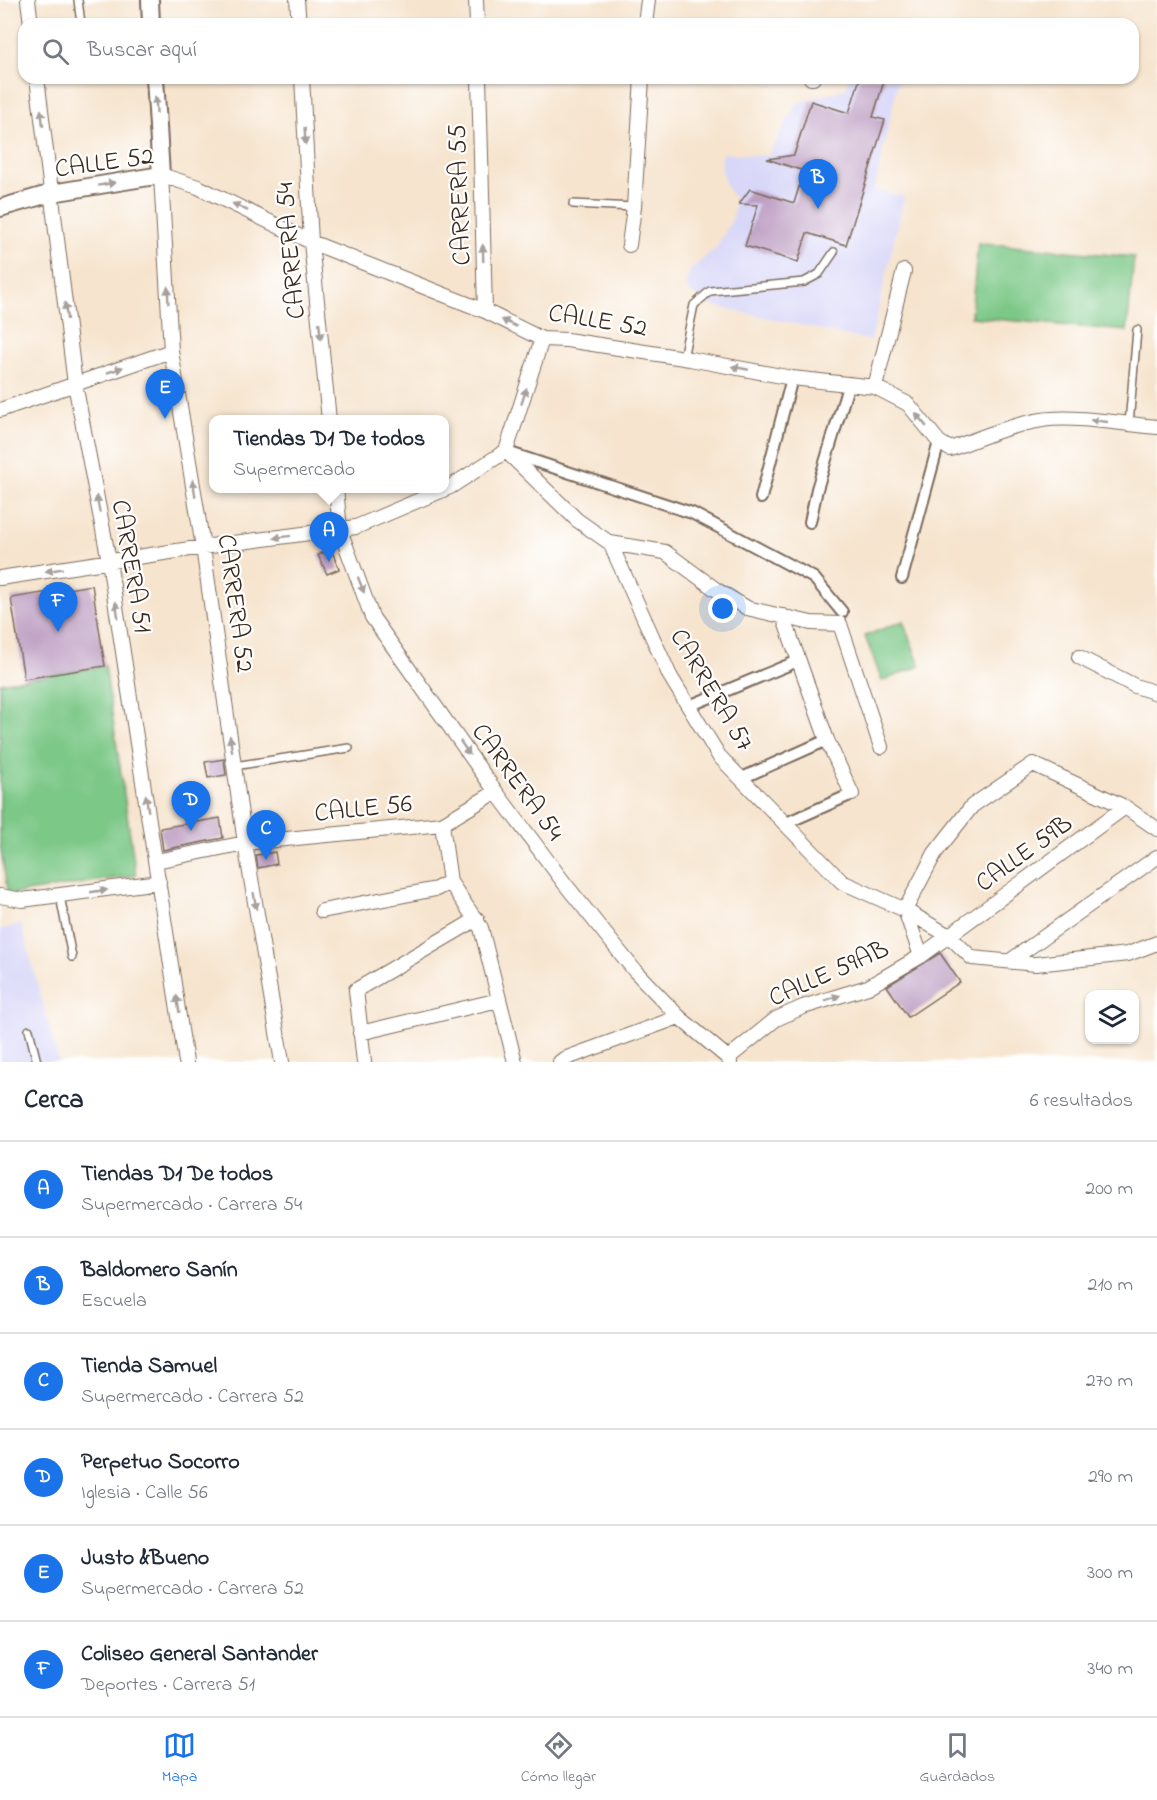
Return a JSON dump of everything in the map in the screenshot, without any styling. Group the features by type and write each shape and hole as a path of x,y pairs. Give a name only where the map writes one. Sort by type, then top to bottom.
{"street":[{"path":"28,0 30,18"},
{"path":"150,0 151,18"},
{"path":"297,0 298,18"},
{"path":"477,0 477,18"},
{"path":"646,18 648,0"},
{"name":"CARRERA 51","path":"38,84 75,384 109,561 186,1062"},
{"name":"CARRERA 52","path":"155,84 171,351 203,547 245,843 282,1062"},
{"name":"CARRERA 54","path":"302,84 311,242 328,415"},
{"name":"CARRERA 55","path":"479,84 485,311"},
{"path":"629,245 634,207 642,84"},
{"name":"CALLE 52","path":"0,208 52,193 161,175 198,187 311,242 485,311 542,339 567,340 683,358 792,378 875,387 908,404 939,442"},
{"path":"875,387 904,271"},
{"path":"449,487 506,451 542,339"},
{"path":"0,410 171,351"},
{"path":"761,498 792,378"},
{"path":"810,522 849,383"},
{"path":"902,578 939,442 950,449 1002,430 1044,419 1157,427"},
{"path":"506,451 577,520 610,543 665,552 715,589 747,609 811,623 841,618"},
{"path":"506,451 692,513 814,578 841,618 881,747"},
{"name":"CARRERA 54","path":"336,493 340,530 372,617 496,792 565,884 635,971 679,1017 729,1060"},
{"path":"0,578 203,547 356,527 436,493"},
{"name":"CARRERA 57","path":"610,543 670,676 719,756 842,882 904,910 949,936 972,958 1036,964 1128,954 1157,943"},
{"path":"783,616 827,740 852,794 784,824"},
{"path":"1079,657 1135,686 1157,693"},
{"path":"689,706 798,661"},
{"path":"742,778 827,740"},
{"path":"904,910 935,853 972,806 1034,764 1125,807 1157,829"},
{"name":"CALLE 56","path":"156,861 245,843 442,824 496,792"},
{"name":"CALLE 59B","path":"949,936 1125,807"},
{"path":"442,824 450,882 481,928 515,1062"},
{"path":"1010,961 1157,857"},
{"path":"0,896 22,900 159,882"},
{"path":"322,911 436,889 450,882"},
{"name":"CALLE 59AB","path":"904,910 921,956"},
{"path":"364,1062 357,990 477,919"},
{"name":"CALLE 59AB","path":"729,1060 776,1019 803,1007 868,987 921,956 949,936"},
{"path":"360,1033 499,1000"},
{"path":"560,1062 679,1017"}],"lane":[{"path":"78,0 80,18"},
{"path":"573,204 634,207"},
{"path":"683,358 694,305 710,291 804,282 819,274 834,252"},
{"path":"1129,424 1137,330"},
{"path":"234,766 349,748"},
{"path":"60,896 72,957"},
{"path":"29,1030 37,1062"}],"shaded area":[{"path":"847,84 898,84 874,190 904,197 871,341 710,305 685,288 690,270 716,248 733,218 735,200 726,186 721,168 722,153 768,156 796,104 846,88"},
{"path":"21,924 59,1062 0,1062 0,929"}],"green space":[{"path":"978,243 1134,257 1127,331 971,317"},
{"path":"903,621 920,666 882,681 865,636"},
{"path":"105,666 136,875 8,895 0,844 0,683"}],"building":[{"path":"858,84 883,84 873,117 885,120 846,245 807,233 798,262 745,246 758,205 739,204 750,189 794,203 804,171 767,159 794,155 811,101 849,113"},
{"path":"331,549 339,569 327,574 318,555"},
{"path":"92,585 105,666 24,679 11,598"},
{"path":"224,759 226,775 208,778 205,762"},
{"path":"220,818 223,838 163,850 160,828"},
{"path":"275,852 277,864 258,868 256,855"},
{"path":"940,953 960,982 908,1017 887,986"}],"place":[{"name":"Baldomero Sanín","path":"818,209"},
{"name":"Justo &Bueno","path":"165,419"},
{"name":"Tiendas D1 De todos","path":"329,562"},
{"name":"Coliseo General Santander","path":"58,632"},
{"name":"Perpetuo Socorro","path":"191,831"},
{"name":"Tienda Samuel","path":"266,860"}]}
